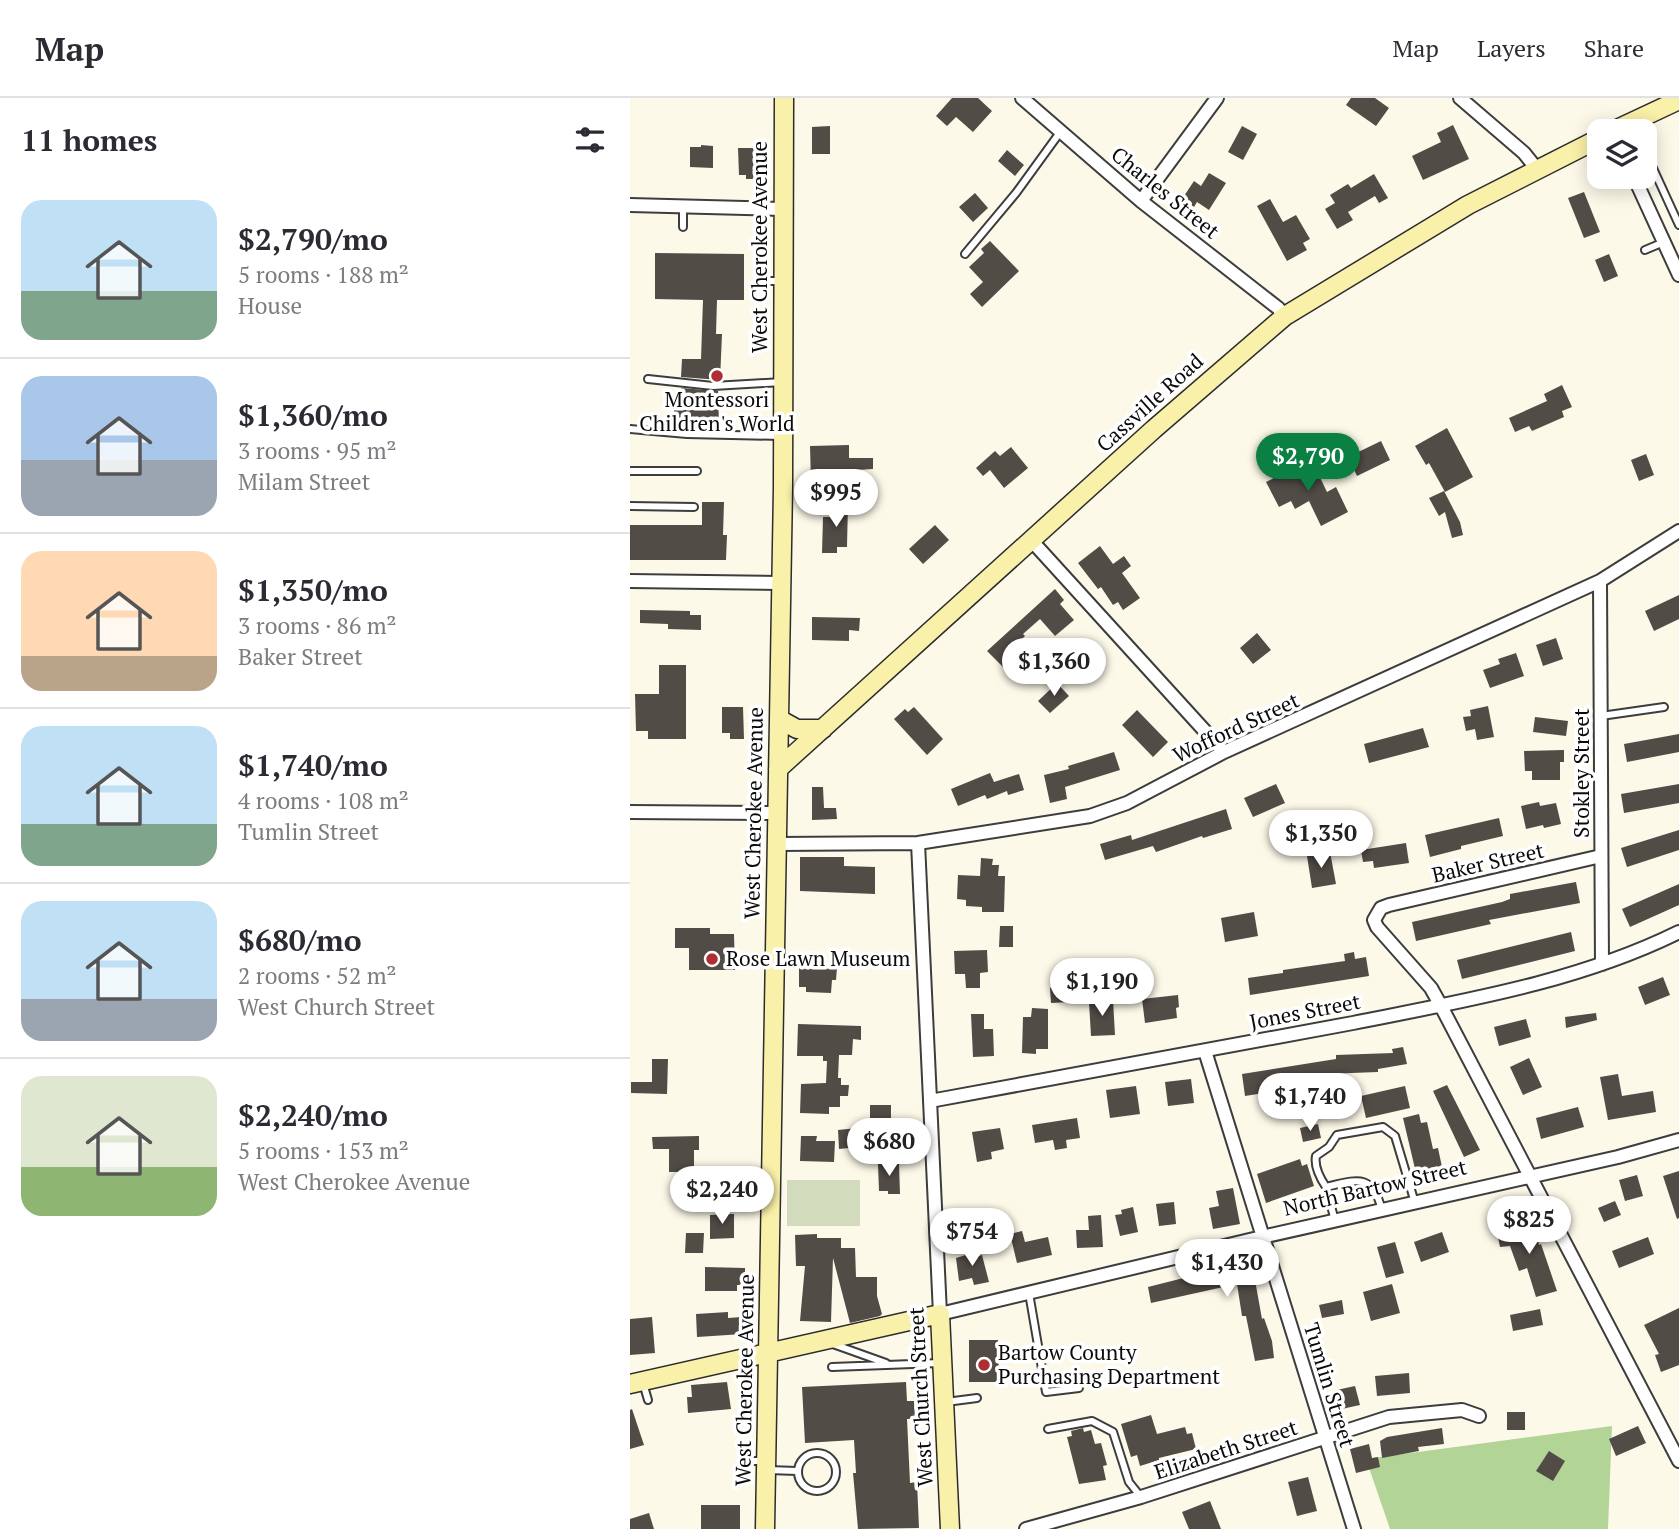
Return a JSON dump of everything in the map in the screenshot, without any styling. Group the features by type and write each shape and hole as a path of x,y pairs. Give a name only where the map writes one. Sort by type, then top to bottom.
{"main road":[{"name":"West Cherokee Avenue","path":"765,1529 783,436 783,98"},
{"path":"1639,119 1679,100"},
{"name":"Cassville Road","path":"778,769 1164,420 1285,316 1468,205 1536,169 1587,149"},
{"path":"779,719 797,729 823,729"},
{"name":"North Bartow Street","path":"636,1382 940,1314"},
{"name":"West Church Street","path":"940,1314 950,1529"}],"street":[{"name":"Charles Street","path":"1022,98 1141,201 1285,316"},
{"path":"1141,201 1217,98"},
{"path":"1460,98 1524,153 1536,169"},
{"path":"1640,189 1679,275"},
{"path":"630,205 783,209"},
{"name":"Wofford Street","path":"777,844 918,843 1090,816 1127,803 1224,752 1600,581 1679,531"},
{"path":"1031,540 1224,752"},
{"path":"630,581 781,583"},
{"name":"Stokley Street","path":"1600,581 1602,964"},
{"path":"630,812 777,813"},
{"name":"West Church Street","path":"918,843 940,1314"},
{"name":"Baker Street","path":"1441,1006 1431,988 1377,927 1374,920 1381,908 1601,856"},
{"name":"Jones Street","path":"930,1101 1441,1006 1602,964 1679,932"},
{"path":"1441,1006 1679,1461"},
{"name":"Tumlin Street","path":"1205,1051 1354,1529"},
{"name":"North Bartow Street","path":"940,1314 1262,1237 1618,1157 1679,1140"},
{"name":"Elizabeth Street","path":"1026,1529 1059,1514 1140,1497 1389,1417 1462,1410 1479,1416"}],"lane":[{"path":"965,254 1061,131"},
{"path":"1657,177 1679,225"},
{"path":"683,206 683,227"},
{"path":"1644,250 1664,242"},
{"path":"760,281 783,281"},
{"path":"648,379 713,386 783,382"},
{"path":"630,429 783,436"},
{"path":"630,471 697,471"},
{"path":"630,506 694,507"},
{"path":"1601,716 1664,707"},
{"path":"1335,1221 1326,1187 1315,1163 1316,1156 1329,1147 1337,1135 1383,1127 1395,1136 1415,1203"},
{"path":"1326,1187 1356,1179 1366,1182 1379,1199 1382,1211"},
{"path":"1029,1293 1046,1392 1079,1388"},
{"path":"822,1340 891,1364"},
{"path":"832,1367 942,1363"},
{"path":"636,1382 648,1400"},
{"path":"944,1402 977,1398"},
{"path":"1048,1429 1092,1421 1113,1432 1129,1482 1140,1497"},
{"path":"816,1452 833,1461 837,1473 827,1489 815,1492 804,1486 797,1471 804,1457 816,1452"},
{"path":"745,1461 797,1471"}],"green space":[{"path":"787,1180 860,1180 860,1226 787,1226"},
{"path":"1612,1426 1608,1529 1390,1529 1366,1459"}],"building":[{"path":"952,98 978,98 992,111 973,132 956,117 947,126 936,116"},
{"path":"1351,98 1375,98 1389,108 1376,126 1346,105"},
{"path":"1453,125 1469,159 1423,180 1412,156 1441,142 1437,133"},
{"path":"830,126 830,154 812,154 812,127"},
{"path":"1242,126 1257,134 1243,160 1228,152"},
{"path":"713,146 713,168 690,167 690,147"},
{"path":"738,148 763,148 763,179 746,179 746,175 739,175"},
{"path":"1007,150 1024,165 1015,176 998,161"},
{"path":"1209,173 1226,183 1209,210 1197,202 1194,207 1182,199 1194,181 1201,186"},
{"path":"1374,174 1388,198 1379,203 1375,196 1348,212 1353,220 1337,229 1325,209 1335,203 1330,195 1348,184 1351,188"},
{"path":"1584,192 1600,232 1584,238 1568,198"},
{"path":"975,193 988,208 973,222 959,207"},
{"path":"1270,199 1283,222 1296,215 1310,239 1303,243 1307,250 1287,261 1257,206"},
{"path":"990,241 1019,271 982,307 970,294 983,282 969,267 984,253 981,249"},
{"path":"655,253 744,254 744,300 717,300 716,334 722,334 720,380 681,377 682,359 701,359 703,300 655,299"},
{"path":"1609,254 1618,276 1604,282 1595,260"},
{"path":"1562,385 1572,407 1562,411 1564,417 1532,431 1529,426 1515,432 1509,418 1547,401 1544,394"},
{"path":"681,388 718,391 719,426 679,426 679,419 674,419 674,399 681,399"},
{"path":"1447,428 1473,477 1445,492 1429,463 1426,465 1415,446"},
{"path":"1381,441 1390,460 1357,476 1348,457"},
{"path":"849,445 849,458 873,458 873,469 856,470 857,482 811,483 810,446"},
{"path":"1011,447 1028,468 1004,488 990,470 983,476 976,468 995,451 1000,456"},
{"path":"1646,454 1654,475 1639,481 1631,460"},
{"path":"1303,463 1306,469 1314,465 1327,492 1336,487 1348,512 1321,526 1309,501 1295,509 1291,501 1279,507 1266,482"},
{"path":"1444,491 1460,522 1463,535 1452,538 1445,512 1439,516 1429,498"},
{"path":"702,502 724,502 723,535 727,535 726,560 630,560 630,525 702,525"},
{"path":"834,503 848,503 847,547 837,547 837,553 822,553 823,517 834,517"},
{"path":"935,525 949,540 923,564 909,549"},
{"path":"1100,546 1113,564 1124,556 1131,566 1122,573 1140,598 1123,610 1118,602 1113,605 1101,587 1098,589 1078,563"},
{"path":"1055,589 1064,600 1060,604 1074,620 1055,636 1040,619 1023,634 1025,636 1021,640 1034,653 1017,669 1013,664 1006,670 987,651"},
{"path":"1679,595 1679,619 1654,631 1645,611"},
{"path":"640,610 690,611 690,615 701,615 701,630 668,629 668,624 640,623"},
{"path":"812,617 860,618 859,631 849,630 849,641 812,640"},
{"path":"1257,633 1271,650 1253,664 1240,648"},
{"path":"1556,638 1563,659 1543,666 1536,645"},
{"path":"1516,653 1524,676 1490,688 1483,670 1500,664 1498,659"},
{"path":"659,665 686,665 686,739 648,739 648,731 636,731 635,694 659,694"},
{"path":"1057,683 1069,696 1050,713 1038,701"},
{"path":"1488,706 1494,737 1477,740 1475,729 1466,731 1463,717 1471,716 1470,710"},
{"path":"722,707 743,707 744,739 730,739 730,733 722,733"},
{"path":"914,707 943,739 927,755 894,719 905,709 908,712"},
{"path":"1137,710 1168,742 1153,757 1122,725"},
{"path":"1535,717 1568,721 1566,736 1533,732"},
{"path":"1423,728 1429,747 1369,763 1364,744"},
{"path":"1679,734 1679,752 1627,762 1624,744"},
{"path":"1564,750 1564,762 1560,762 1560,780 1532,780 1532,771 1525,771 1524,751"},
{"path":"1114,752 1120,770 1065,787 1067,799 1050,803 1044,775 1069,769 1068,766"},
{"path":"990,773 994,782 1019,774 1024,790 1008,795 1007,791 987,799 985,795 958,806 951,789"},
{"path":"1276,784 1285,803 1253,817 1244,798"},
{"path":"1679,784 1679,803 1624,813 1621,794"},
{"path":"812,787 823,787 824,808 836,808 837,819 812,820"},
{"path":"1539,802 1540,806 1556,803 1561,824 1526,829 1521,806"},
{"path":"1226,809 1232,829 1156,852 1153,846 1105,860 1100,844 1131,835 1132,840"},
{"path":"1499,818 1503,836 1430,857 1425,835"},
{"path":"1679,830 1679,850 1627,867 1621,848"},
{"path":"1406,843 1409,863 1374,868 1373,861 1363,862 1361,850"},
{"path":"1330,852 1336,884 1312,888 1307,856"},
{"path":"800,857 844,857 844,866 875,867 875,894 800,891"},
{"path":"981,858 993,859 992,865 999,865 998,876 1005,876 1004,912 982,912 982,907 966,906 966,900 957,899 958,875 980,876"},
{"path":"1576,882 1580,903 1489,920 1491,924 1416,941 1412,922 1502,902 1510,899 1510,894"},
{"path":"1679,884 1679,905 1630,927 1622,909"},
{"path":"1254,912 1258,936 1225,942 1221,918"},
{"path":"1000,926 1013,926 1013,947 999,947"},
{"name":"Rose Lawn Museum","path":"675,928 710,928 710,934 734,934 735,970 689,970 689,948 675,948"},
{"path":"1571,932 1575,951 1462,979 1457,960"},
{"path":"987,950 988,972 980,973 980,988 966,988 965,974 955,974 954,951"},
{"path":"1354,952 1355,959 1366,957 1369,976 1250,995 1248,978 1345,961 1344,954"},
{"path":"799,966 837,968 831,993 806,992 806,987 799,987"},
{"path":"1663,977 1670,995 1645,1005 1638,987"},
{"path":"1069,987 1070,1002 1051,1003 1050,988"},
{"path":"1178,995 1177,1018 1145,1023 1142,999"},
{"path":"1113,1000 1115,1035 1091,1036 1089,1002"},
{"path":"1032,1008 1048,1009 1048,1049 1036,1049 1036,1054 1022,1053 1023,1017 1031,1017"},
{"path":"1596,1013 1597,1020 1566,1028 1565,1017"},
{"path":"971,1014 984,1014 984,1029 993,1029 994,1056 973,1057"},
{"path":"1526,1019 1531,1037 1499,1046 1494,1027"},
{"path":"798,1024 861,1026 861,1040 853,1039 852,1055 839,1055 838,1078 841,1078 841,1085 849,1085 848,1096 840,1096 840,1107 829,1107 829,1114 800,1113 801,1084 826,1083 827,1061 823,1061 823,1056 797,1056"},
{"path":"1403,1047 1407,1064 1378,1069 1378,1072 1326,1074 1327,1081 1277,1088 1277,1091 1245,1096 1242,1074 1336,1059 1336,1055 1393,1053 1392,1049"},
{"path":"1529,1058 1542,1087 1523,1095 1510,1067"},
{"path":"652,1059 668,1059 667,1094 631,1093 631,1082 652,1082"},
{"path":"1618,1074 1622,1096 1653,1091 1656,1112 1608,1120 1600,1077"},
{"path":"1191,1079 1194,1103 1168,1106 1165,1082"},
{"path":"1447,1085 1480,1150 1464,1157 1433,1091"},
{"path":"1136,1086 1140,1114 1110,1118 1106,1090"},
{"path":"1405,1086 1410,1108 1366,1118 1361,1096"},
{"path":"870,1105 891,1105 891,1120 870,1120"},
{"path":"1578,1107 1584,1127 1541,1139 1536,1118"},
{"path":"1419,1114 1421,1123 1427,1122 1433,1149 1438,1148 1442,1167 1416,1173 1403,1118"},
{"path":"1077,1118 1080,1138 1066,1140 1067,1148 1055,1150 1053,1140 1035,1143 1032,1125"},
{"path":"1318,1124 1321,1138 1303,1142 1300,1128"},
{"path":"857,1128 859,1147 839,1149 838,1130"},
{"path":"1000,1128 1004,1149 991,1152 992,1159 977,1162 972,1132"},
{"path":"699,1136 699,1150 694,1150 694,1172 669,1172 669,1149 653,1149 652,1137"},
{"path":"801,1136 817,1136 816,1141 835,1141 834,1162 800,1161"},
{"path":"1300,1159 1302,1166 1307,1164 1314,1186 1266,1203 1257,1174"},
{"path":"899,1163 900,1194 879,1191 878,1164"},
{"path":"1679,1171 1679,1218 1677,1219 1663,1176"},
{"path":"1637,1175 1643,1196 1625,1201 1619,1180"},
{"path":"1233,1188 1240,1224 1213,1229 1209,1208 1219,1206 1216,1191"},
{"path":"1615,1201 1621,1215 1604,1222 1598,1208"},
{"path":"1174,1202 1176,1224 1159,1226 1156,1204"},
{"path":"1133,1207 1138,1232 1120,1236 1115,1215 1122,1214 1121,1210"},
{"path":"734,1214 734,1238 710,1239 710,1215"},
{"path":"1101,1215 1103,1247 1077,1248 1076,1230 1089,1230 1088,1216"},
{"path":"1535,1224 1539,1245 1541,1244 1557,1291 1536,1297 1527,1268 1519,1271 1510,1246 1500,1247 1496,1227 1510,1225 1511,1229"},
{"path":"1022,1231 1025,1242 1048,1237 1052,1255 1017,1263 1010,1234"},
{"path":"1442,1232 1449,1252 1421,1262 1414,1242"},
{"path":"686,1233 704,1233 703,1253 685,1253"},
{"path":"817,1234 817,1238 841,1238 841,1248 855,1248 856,1277 877,1277 877,1296 882,1314 880,1316 850,1323 833,1258 831,1322 800,1321 805,1266 796,1266 795,1235"},
{"path":"1648,1237 1654,1254 1619,1268 1612,1251"},
{"path":"1395,1242 1404,1273 1386,1278 1377,1247"},
{"path":"977,1247 979,1256 982,1255 989,1282 974,1285 972,1278 959,1281 956,1258 969,1254 968,1250"},
{"path":"1256,1262 1259,1279 1255,1280 1262,1319 1264,1318 1272,1341 1274,1358 1255,1361 1246,1316 1242,1316 1237,1284 1151,1303 1148,1287"},
{"path":"705,1267 745,1268 745,1285 737,1285 737,1291 705,1291"},
{"path":"1392,1284 1400,1313 1371,1321 1363,1292"},
{"path":"1342,1300 1344,1314 1322,1318 1319,1305"},
{"path":"1679,1308 1679,1365 1661,1372 1655,1355 1659,1354 1644,1325"},
{"path":"1540,1309 1543,1325 1513,1331 1510,1315"},
{"path":"728,1312 728,1318 742,1317 743,1334 697,1337 696,1314"},
{"path":"652,1317 655,1353 630,1355 630,1319"},
{"name":"Bartow County Purchasing Department","path":"969,1340 998,1340 999,1382 969,1382"},
{"path":"1409,1373 1410,1393 1377,1396 1375,1376"},
{"path":"727,1382 731,1409 688,1413 687,1397 692,1397 691,1385"},
{"path":"906,1382 907,1401 914,1401 915,1419 907,1419 910,1483 917,1482 919,1528 858,1529 853,1473 856,1473 854,1440 805,1443 802,1387"},
{"path":"1355,1386 1360,1405 1337,1410 1332,1391"},
{"path":"632,1409 644,1445 630,1449 630,1410"},
{"path":"1507,1412 1525,1412 1525,1430 1507,1430"},
{"path":"1151,1415 1157,1434 1185,1427 1187,1434 1192,1433 1196,1449 1159,1458 1140,1466 1137,1455 1131,1457 1121,1424"},
{"path":"1638,1426 1646,1443 1616,1456 1609,1439"},
{"path":"1083,1428 1084,1432 1091,1430 1095,1444 1101,1443 1107,1465 1103,1466 1106,1480 1079,1484 1067,1437 1072,1436 1071,1431"},
{"path":"1442,1428 1444,1444 1418,1447 1419,1451 1382,1458 1380,1441 1387,1437"},
{"path":"1369,1444 1372,1458 1378,1457 1380,1467 1356,1473 1350,1449"},
{"path":"1549,1451 1565,1461 1553,1481 1536,1471"},
{"path":"1308,1477 1317,1511 1297,1516 1288,1482"},
{"path":"1210,1501 1221,1529 1189,1529 1182,1512"},
{"path":"701,1505 740,1505 740,1529 701,1529"},
{"path":"649,1513 654,1529 630,1529 630,1519"}],"place":[{"name":"Montessori Children's World","path":"717,376"},
{"name":"Rose Lawn Museum","path":"712,959"},
{"name":"Bartow County Purchasing Department","path":"984,1365"}]}
